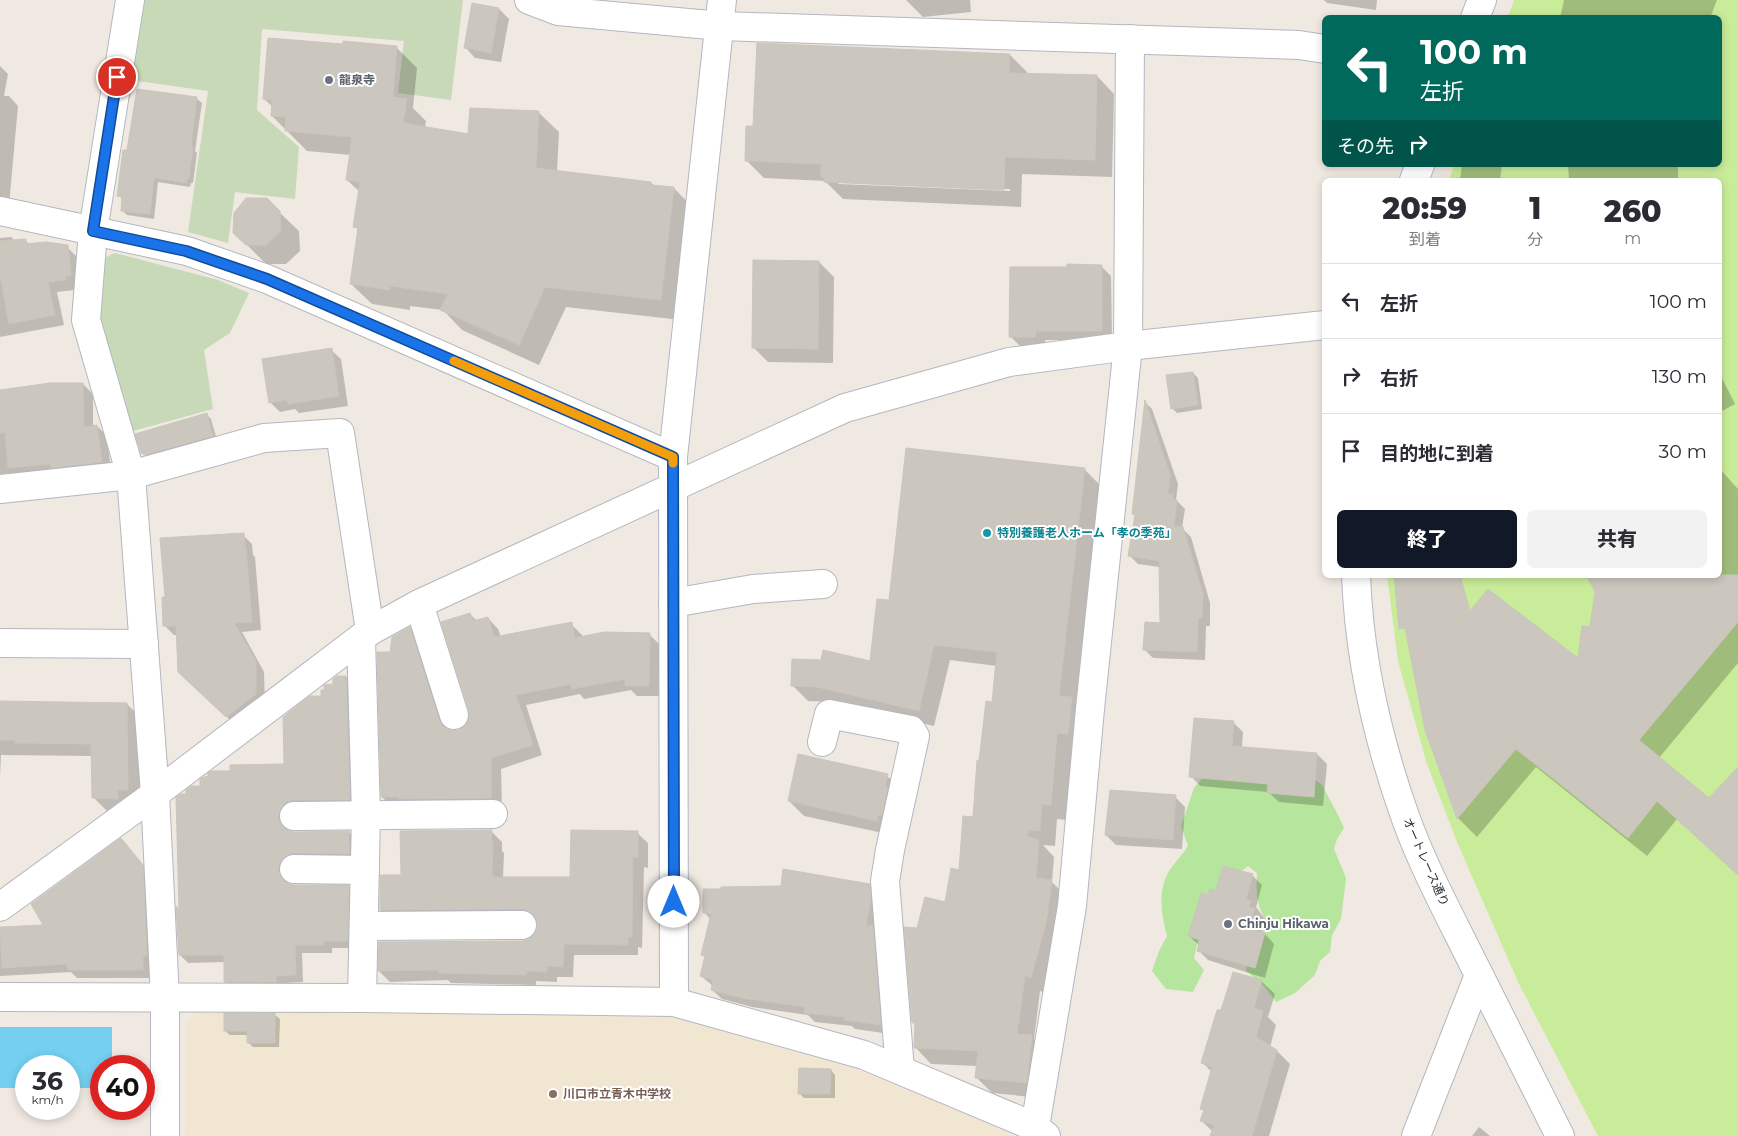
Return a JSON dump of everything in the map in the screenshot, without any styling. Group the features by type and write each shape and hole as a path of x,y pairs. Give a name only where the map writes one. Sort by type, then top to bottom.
{"street":[{"path":"130,0 93,231 86,320 131,475 156,794 165,998 165,1136"},
{"path":"529,0 558,11 721,13 1130,38 1299,45 1322,49"},
{"path":"1476,15 1482,0"},
{"path":"674,1002 673,457 721,13"},
{"path":"0,997 362,998 674,1002 864,1055 1041,1132 1072,906 1089,719 1128,346 1130,38"},
{"path":"0,211 186,251 267,279 673,457"},
{"path":"0,907 156,794 366,634 419,604 845,408 1009,362 1128,346 1322,325"},
{"path":"0,489 131,475 264,438 340,433 366,634 366,815 362,998"},
{"name":"オートレース通り","path":"1356,578 1363,654 1390,770 1407,820 1430,877 1560,1136"},
{"path":"674,603 753,589 822,584"},
{"path":"419,604 454,715"},
{"path":"0,643 144,644"},
{"path":"822,742 829,714 911,730 915,736 885,881 900,1070"},
{"path":"294,816 493,814"},
{"path":"294,870 365,870"},
{"path":"364,926 522,925"},
{"path":"1416,1136 1479,975"}],"shaded area":[{"name":"川口市立青木中学校","path":"197,1012 663,1016 692,1022 869,1073 970,1114 1012,1136 185,1136 187,1023"}],"green space":[{"path":"144,0 463,0 451,100 398,93 404,41 262,29 257,110 299,147 295,199 235,192 228,243 188,232 208,91 131,80"},
{"path":"1514,0 1738,0 1738,1136 1598,1136 1519,984 1457,842 1427,764 1398,661 1387,578 1722,578 1722,178 1450,178 1453,167 1722,167 1722,15 1509,15"},
{"path":"115,253 218,280 249,293 230,333 204,350 213,409 133,431 96,305 104,258"},
{"path":"1206,774 1308,774 1322,785 1344,828 1337,839 1334,849 1346,878 1341,919 1332,935 1330,952 1320,961 1315,975 1295,993 1276,1002 1264,986 1246,971 1253,946 1267,923 1258,899 1257,873 1248,866 1234,877 1201,927 1194,958 1204,970 1193,992 1166,989 1152,971 1167,936 1162,910 1164,884 1171,868 1188,846 1181,826 1194,788"}],"water":[{"path":"0,1027 112,1027 112,1055 90,1055 90,1088 80,1088 80,1055 15,1055 15,1088 0,1088"}],"building":[{"path":"472,3 499,8 491,53 464,48"},
{"path":"268,38 343,44 343,41 397,46 393,97 407,99 403,123 468,134 470,108 539,111 536,168 651,182 651,185 674,187 661,300 545,287 519,345 440,310 448,294 390,286 390,290 350,284 358,228 353,227 360,182 346,180 352,137 285,131 286,117 271,116 272,100 263,99"},
{"path":"757,43 1010,54 1009,73 1097,75 1095,160 1005,157 1004,190 824,182 824,177 821,177 821,164 745,161 746,126 753,126"},
{"path":"137,89 197,97 189,179 187,179 186,183 154,178 150,214 121,211 122,197 117,196 123,150 127,150"},
{"path":"246,198 267,198 280,211 281,231 266,245 246,245 233,233 234,213"},
{"path":"26,239 26,244 46,242 68,245 71,275 66,276 66,280 48,282 55,315 9,324 0,275 0,241"},
{"path":"753,260 819,261 818,349 752,348"},
{"path":"1067,264 1102,265 1102,331 1036,331 1035,337 1009,337 1010,267 1067,267"},
{"path":"332,348 339,396 288,404 287,400 269,403 262,359"},
{"path":"1193,372 1198,405 1171,409 1166,375"},
{"path":"50,383 83,383 84,427 97,425 102,462 51,468 50,464 8,468 5,432 0,433 0,390"},
{"path":"1145,400 1170,475 1168,494 1173,494 1172,499 1177,500 1174,526 1183,527 1203,594 1202,618 1198,618 1197,652 1143,650 1145,622 1160,623 1159,561 1128,556 1135,515 1132,514"},
{"path":"207,413 213,436 145,455 141,453 135,434"},
{"path":"906,448 1085,468 1059,696 1072,697 1068,734 1057,733 1051,805 1042,804 1040,831 1029,830 1027,836 1039,840 1036,878 1052,880 1046,923 1031,978 1025,976 1017,1034 1032,1035 1027,1083 975,1078 978,1051 914,1048 915,1023 912,1023 904,927 917,928 925,897 945,902 951,868 959,870 963,816 973,817 977,760 979,761 986,701 992,702 997,652 934,645 919,711 817,687 791,686 792,659 821,660 823,650 870,661 877,599 889,600"},
{"path":"244,533 252,622 234,623 256,661 256,694 226,717 178,672 176,626 163,626 162,597 165,597 160,538"},
{"path":"1722,575 1738,575 1738,622 1639,740 1709,798 1738,767 1738,875 1657,801 1628,838 1516,749 1457,819 1425,730 1405,628 1399,629 1394,578 1461,578 1470,611 1488,589 1578,658 1582,626 1590,627 1595,591 1588,578 1722,578"},
{"path":"470,613 473,621 488,617 494,637 572,622 575,638 604,632 650,633 649,686 625,686 625,679 572,689 571,684 516,695 533,745 491,758 491,798 399,799 399,797 381,797 377,652 390,652 392,637 410,627 439,720 443,726 450,730 459,730 466,725 469,711 441,622"},
{"path":"337,676 346,676 350,800 293,800 286,802 281,808 278,817 281,824 287,830 294,832 349,831 349,854 294,853 287,855 281,861 278,869 286,883 293,885 349,885 348,941 324,941 324,945 295,945 296,975 276,976 276,982 224,982 224,955 179,955 176,906 179,909 176,797 186,794 186,790 191,786 200,786 200,779 208,776 208,773 211,771 230,771 230,765 284,764 283,717 310,696 321,696 321,690 324,690 324,685 333,684 333,679"},
{"path":"0,701 127,703 128,790 117,790 118,799 92,798 91,744 15,743 15,740 0,740"},
{"path":"1194,718 1234,721 1232,746 1317,753 1314,797 1267,793 1268,784 1189,777"},
{"path":"798,754 888,774 885,787 888,788 882,815 878,815 877,821 788,801"},
{"path":"1110,790 1176,795 1173,840 1105,835"},
{"path":"492,830 492,877 570,877 571,830 638,831 638,857 633,857 632,937 628,937 628,945 564,944 563,967 547,966 547,972 526,971 526,975 439,973 439,970 378,971 379,942 522,941 529,939 535,933 538,925 536,918 530,912 522,909 380,910 380,875 401,875 400,831"},
{"path":"121,838 143,865 147,956 143,956 143,970 68,970 67,964 2,968 0,927 43,925 31,904"},
{"path":"1223,866 1253,874 1246,899 1251,901 1249,907 1255,908 1249,929 1265,933 1255,968 1197,951 1200,940 1188,936 1201,893 1208,895 1210,889 1216,890"},
{"path":"783,869 870,884 871,898 866,926 873,926 881,1025 844,1020 845,1017 804,1013 805,1007 742,998 711,990 713,980 700,976 705,956 701,955 711,914 703,913 703,889 781,886"},
{"path":"1233,972 1262,980 1254,1008 1263,1011 1256,1037 1277,1050 1252,1136 1210,1136 1214,1125 1200,1121 1204,1110 1200,1109 1212,1067 1201,1063 1217,1010 1221,1010"},
{"path":"224,1013 275,1013 275,1043 247,1043 247,1031 224,1031"},
{"path":"799,1068 831,1069 830,1094 798,1094"}],"slow traffic":[{"path":"454,361 673,457 673,463"}],"place":[{"name":"龍泉寺","path":"329,80"},
{"name":"特別養護老人ホーム「孝の季苑」","path":"987,533"},
{"name":"Chinju Hikawa","path":"1228,924"},
{"name":"川口市立青木中学校","path":"553,1094"}],"route":[{"path":"117,77 93,231 186,251 267,279 673,457 674,902"}]}
